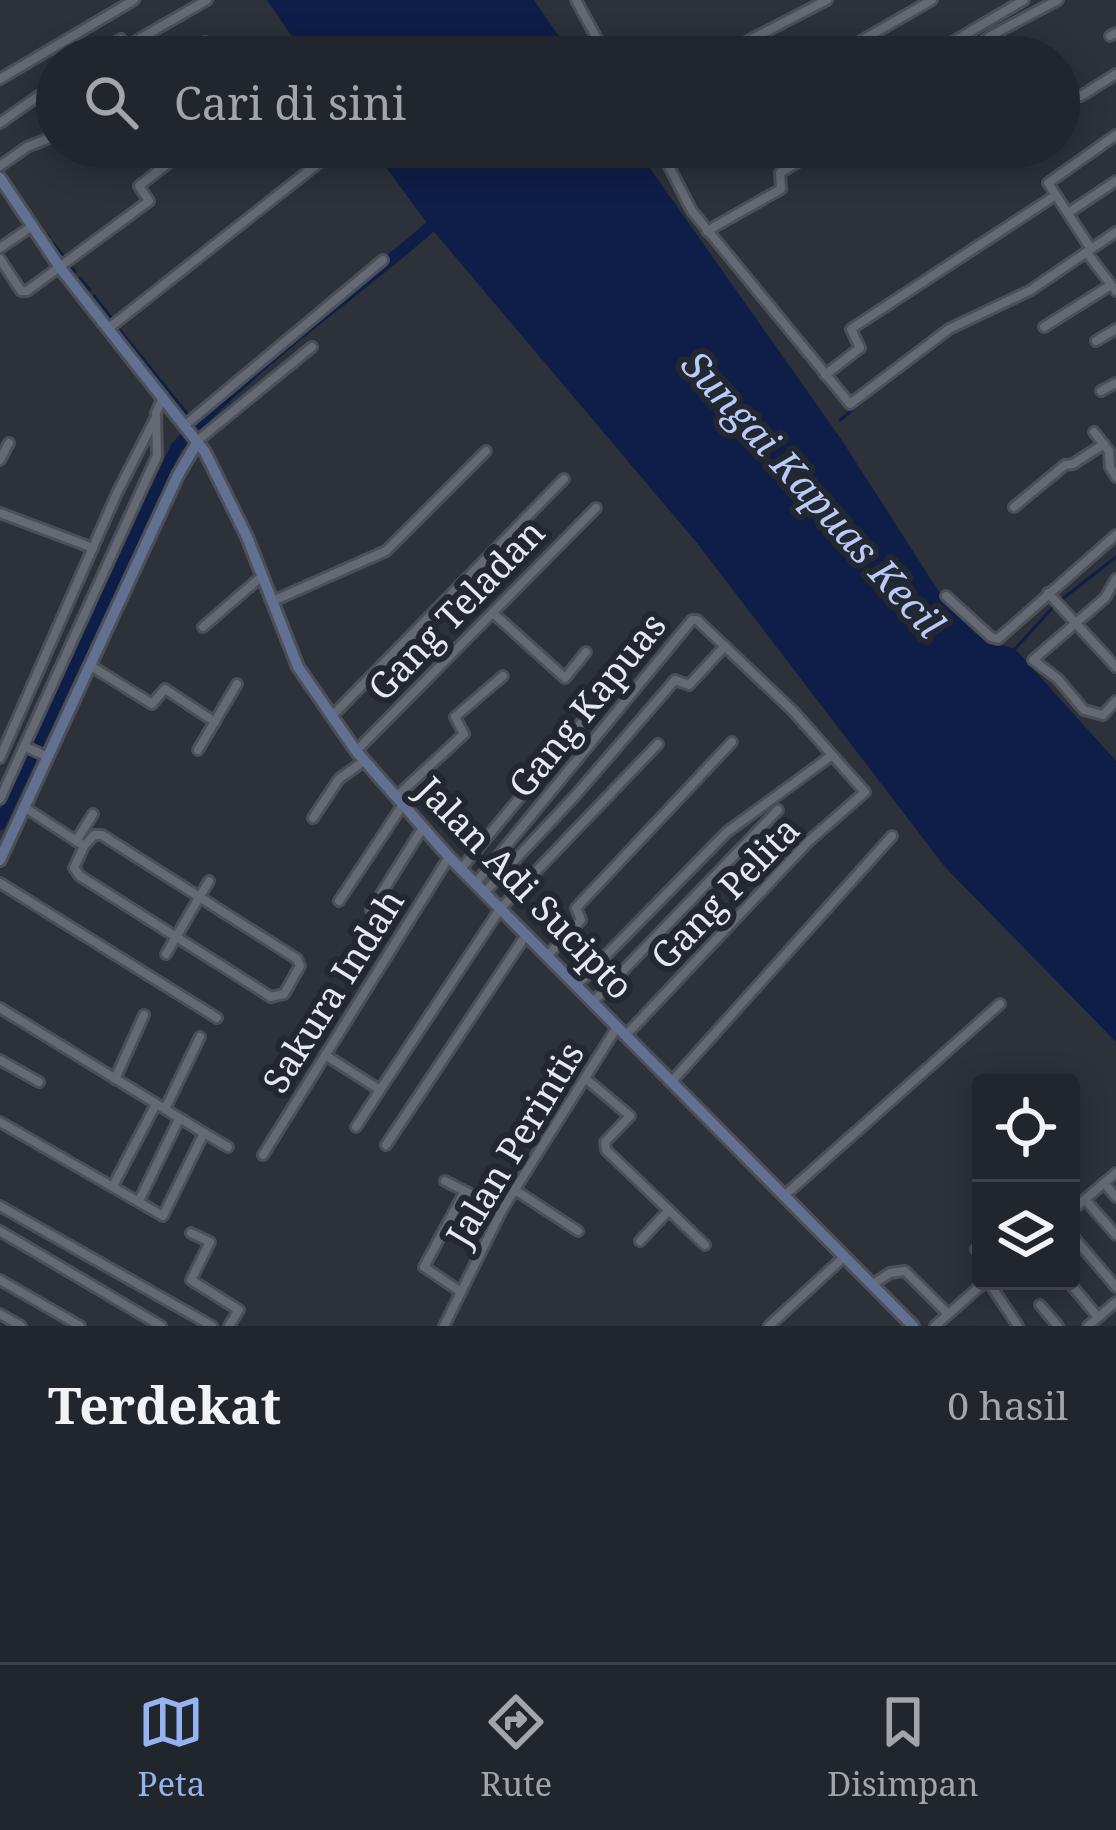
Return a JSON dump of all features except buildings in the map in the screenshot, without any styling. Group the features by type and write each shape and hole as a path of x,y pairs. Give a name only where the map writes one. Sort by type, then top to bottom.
{"main road":[{"name":"Jalan Adi Sucipto","path":"0,178 61,269 193,437 262,576 298,667 360,756 448,857 913,1326"},
{"path":"0,860 188,460 193,437"}],"street":[{"path":"74,36 134,0"},
{"path":"144,36 207,0"},
{"path":"596,0 579,4 596,36"},
{"path":"758,36 827,0"},
{"path":"869,36 932,0"},
{"path":"963,36 1024,0"},
{"path":"991,36 1058,0"},
{"path":"0,80 36,59"},
{"path":"1081,96 1116,74"},
{"path":"0,123 36,98"},
{"path":"1080,159 1116,135"},
{"path":"0,166 36,143"},
{"path":"0,259 24,292 149,201 139,186 160,168"},
{"path":"109,328 312,168"},
{"path":"669,168 707,231 852,404 949,328 1031,290 1116,232"},
{"path":"707,231 782,188 780,173 788,168"},
{"path":"1044,327 1112,282 1049,180 1067,168"},
{"path":"1068,213 1116,182"},
{"path":"825,374 860,348 851,329 1056,195"},
{"path":"0,248 31,227"},
{"path":"193,437 246,377 383,260"},
{"path":"1096,340 1116,329"},
{"path":"193,437 312,347"},
{"path":"246,377 255,388"},
{"path":"1101,391 1116,383"},
{"path":"0,758 164,396"},
{"path":"0,799 157,456 156,417"},
{"path":"1094,432 1104,444 1116,478"},
{"path":"0,460 9,442"},
{"path":"1014,507 1065,465 1104,444"},
{"path":"272,602 386,551 486,451"},
{"path":"332,716 564,479"},
{"name":"Gang Teladan","path":"313,818 339,779 596,508"},
{"path":"0,513 93,548"},
{"path":"946,596 995,639 1051,596 1116,535"},
{"path":"203,627 262,576"},
{"path":"1116,579 1105,598 1033,660 1058,679 1084,710 1102,715 1116,701"},
{"path":"1051,596 1116,667"},
{"path":"493,613 565,678 586,652"},
{"name":"Gang Kapuas","path":"479,888 682,632 697,620 725,646"},
{"path":"479,888 574,796 675,680 686,685 725,646 793,711 831,755 713,844 578,984"},
{"path":"91,666 152,704 165,689 215,722"},
{"path":"339,902 398,802 464,734 455,717 503,676"},
{"path":"198,750 237,684"},
{"path":"461,869 582,722"},
{"path":"548,955 581,920 576,908 732,742"},
{"path":"356,1127 500,909 658,744"},
{"path":"24,746 48,757"},
{"name":"Gang Pelita","path":"622,1030 808,841 866,792 831,755"},
{"path":"24,807 80,844"},
{"path":"593,1002 778,810"},
{"path":"80,844 102,835 297,959 300,966 284,994 271,997 80,876 74,868 80,844 93,814"},
{"path":"371,910 422,829"},
{"path":"673,1080 892,836"},
{"name":"Sakura Indah","path":"263,1155 448,857"},
{"path":"166,954 208,881"},
{"path":"0,883 217,1018"},
{"path":"386,1145 526,934"},
{"path":"784,1195 1000,1004"},
{"path":"0,1008 228,1147"},
{"path":"115,1079 144,1015"},
{"name":"Jalan Perintis","path":"444,1326 502,1210 585,1078 622,1030"},
{"path":"113,1186 200,1037"},
{"path":"325,1055 380,1090"},
{"path":"0,1060 39,1082"},
{"path":"585,1078 630,1116 605,1142 606,1150 705,1245"},
{"path":"139,1201 179,1119"},
{"path":"0,1122 164,1216 205,1133"},
{"path":"1080,1203 1116,1173"},
{"path":"445,1181 502,1210"},
{"path":"1104,1183 1116,1197"},
{"path":"515,1190 578,1231"},
{"path":"461,1292 424,1267 464,1193"},
{"path":"1089,1204 1116,1235"},
{"path":"0,1206 212,1326"},
{"path":"640,1240 668,1210"},
{"path":"0,1231 159,1325"},
{"path":"191,1233 210,1243 191,1280 239,1310 229,1326"},
{"path":"1080,1245 1116,1287"},
{"path":"770,1326 844,1257"},
{"path":"873,1284 890,1273 906,1271 948,1314"},
{"path":"0,1280 80,1326"},
{"path":"935,1326 976,1290"},
{"path":"993,1290 1018,1326"},
{"path":"1076,1290 1098,1317"},
{"path":"1088,1326 1116,1302"},
{"path":"1040,1305 1058,1326"},
{"path":"3,1316 21,1326"}],"water":[{"path":"267,0 534,0 559,36 292,36"},
{"name":"Sungai Kapuas Kecil","path":"386,168 650,168 841,439 950,609 984,640 1015,649 1116,761 1116,1042 945,867 697,543 430,227"}],"waterway":[{"path":"766,36 773,32"},
{"path":"25,206 42,228"},
{"path":"0,824 176,448 267,360 430,227"},
{"path":"46,234 49,237"},
{"path":"53,243 64,257"},
{"path":"72,268 75,272"},
{"path":"80,278 90,290"},
{"path":"94,296 112,319"},
{"path":"992,312 1008,306"},
{"path":"118,328 189,416"},
{"path":"840,420 894,375"},
{"path":"1061,600 1116,557"},
{"path":"1015,649 1053,607"},
{"path":"1104,1177 1116,1167"},
{"path":"1080,1198 1099,1182"}]}
